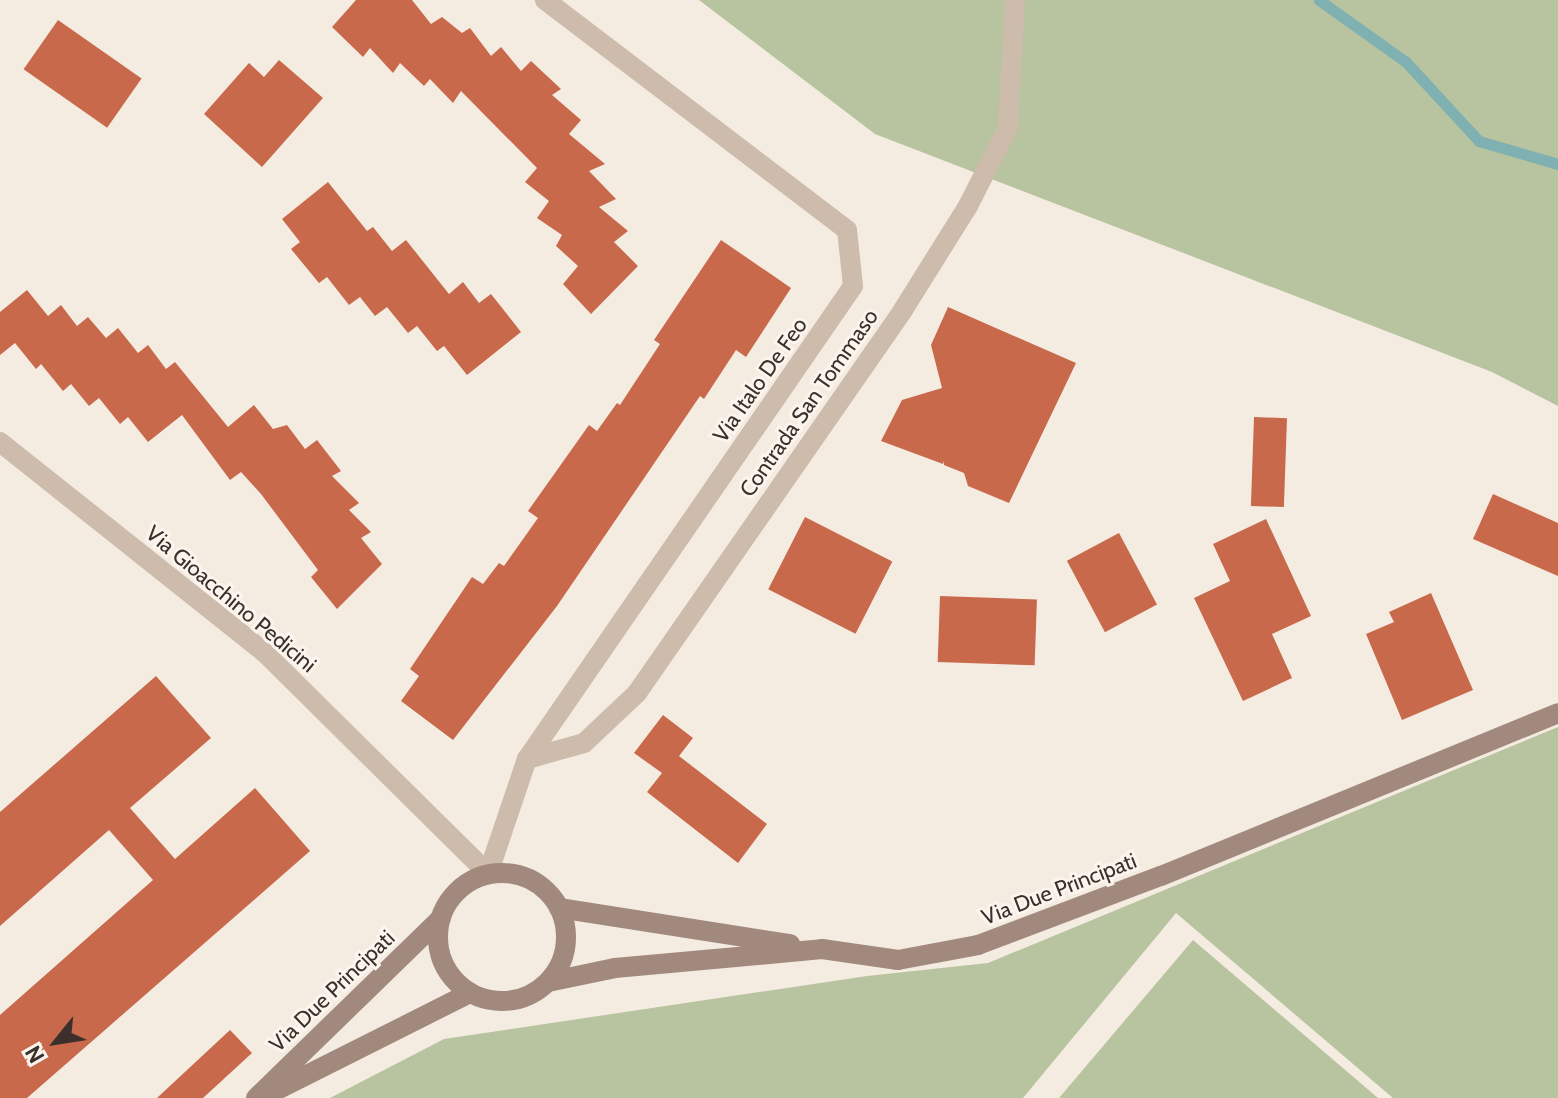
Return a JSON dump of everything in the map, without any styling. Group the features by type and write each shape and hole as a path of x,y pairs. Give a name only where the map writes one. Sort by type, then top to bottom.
{"main road":[{"name":"Via Due Principati","path":"548,982 615,968 822,949 898,960 978,945 1161,876 1558,713"},
{"path":"488,874 524,877 544,888 559,908 566,929 565,952 548,982 530,995 509,1001 491,1001 470,993 453,979 441,959 441,918 451,898 467,883 488,874"},
{"path":"559,908 822,949"},
{"name":"Via Due Principati","path":"258,1098 441,918"},
{"path":"258,1098 470,993"}],"street":[{"name":"Via Italo De Feo","path":"488,874 527,759 853,286 847,230 545,0"},
{"name":"Contrada San Tommaso","path":"527,759 584,743 637,693 903,310 968,206 1008,127 1015,0"},
{"name":"Via Gioacchino Pedicini","path":"0,442 263,651 488,874"}],"green space":[{"path":"699,0 1558,0 1558,406 1492,372 875,134"},
{"path":"1558,727 1558,1098 1393,1098 1176,913 1023,1098 330,1098 444,1039 867,976 988,963"},
{"path":"1193,940 1378,1098 1059,1098"}],"building":[{"path":"356,0 412,0 431,24 442,17 462,33 470,28 491,56 501,47 521,71 531,61 561,89 552,95 581,120 569,134 605,164 589,171 616,199 599,207 628,231 614,242 638,266 591,314 563,284 578,266 556,246 562,235 537,218 549,201 525,182 537,168 461,91 453,103 430,79 424,86 400,63 393,73 370,48 363,57 332,27"},
{"path":"58,20 142,79 107,128 24,69"},
{"path":"279,60 323,98 262,167 204,114 249,63 264,77"},
{"path":"328,182 367,231 373,227 392,251 406,240 449,294 463,282 479,303 491,294 521,332 467,375 444,346 437,351 417,326 408,333 387,307 375,316 360,297 349,305 327,277 319,283 291,249 300,242 282,219"},
{"path":"721,240 791,288 746,357 736,350 704,399 700,396 557,606 453,740 401,701 419,676 410,669 472,577 483,584 499,563 504,566 538,518 528,511 589,425 597,431 617,403 620,405 660,344 654,340"},
{"path":"27,290 48,316 61,305 77,326 88,317 106,338 118,328 138,353 148,345 166,369 175,362 228,427 254,405 273,429 287,425 305,449 317,440 341,471 332,476 359,503 349,510 371,532 361,538 382,564 337,609 311,577 318,570 261,494 241,472 230,480 182,415 148,442 128,417 120,424 99,398 89,406 71,384 63,391 41,364 36,369 15,343 0,355 0,312"},
{"path":"948,307 1076,363 1009,503 968,486 964,473 944,465 944,461 943,464 881,441 902,400 942,388 931,345"},
{"path":"1254,417 1287,418 1284,507 1251,506"},
{"path":"1493,494 1558,523 1558,576 1473,539"},
{"path":"805,517 892,561 856,634 768,589"},
{"path":"1266,519 1311,616 1272,634 1292,678 1243,701 1194,598 1230,581 1213,544"},
{"path":"1119,533 1157,605 1105,632 1067,561"},
{"path":"1431,593 1473,690 1402,720 1366,634 1394,622 1389,612"},
{"path":"940,596 1037,599 1035,665 938,662"},
{"path":"156,676 211,738 130,808 175,859 255,788 310,851 27,1098 0,1098 0,1015 153,880 109,830 0,926 0,812"},
{"path":"663,715 693,738 679,756 767,824 738,863 647,792 662,773 634,753"},
{"path":"230,1030 252,1053 203,1098 157,1098"}],"waterway":[{"path":"1319,0 1406,62 1479,141 1558,164"}]}
